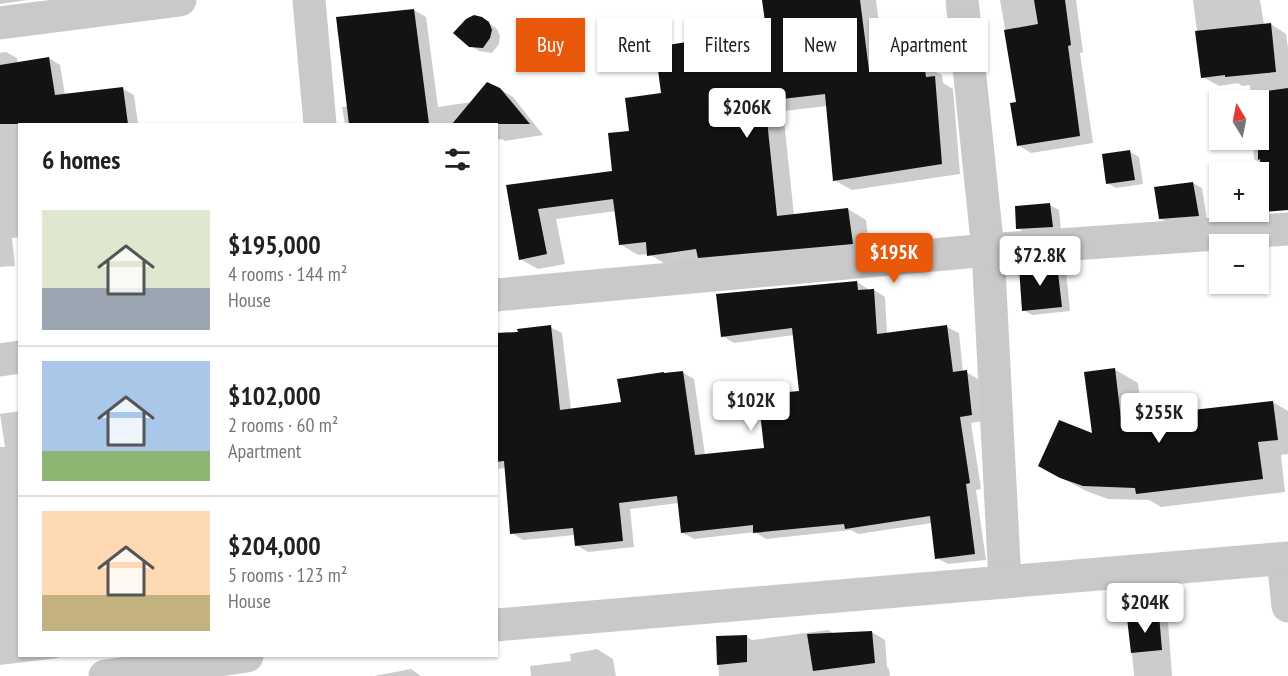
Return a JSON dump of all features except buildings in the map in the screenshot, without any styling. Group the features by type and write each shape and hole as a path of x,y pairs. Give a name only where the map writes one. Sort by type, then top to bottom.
{"street":[{"path":"0,22 180,0"},
{"path":"309,0 320,123"},
{"path":"962,0 988,250 1005,582"},
{"path":"498,295 988,250 1288,229"},
{"path":"0,360 18,357"},
{"path":"498,626 1285,559 1288,606"},
{"path":"105,676 240,657"}]}
